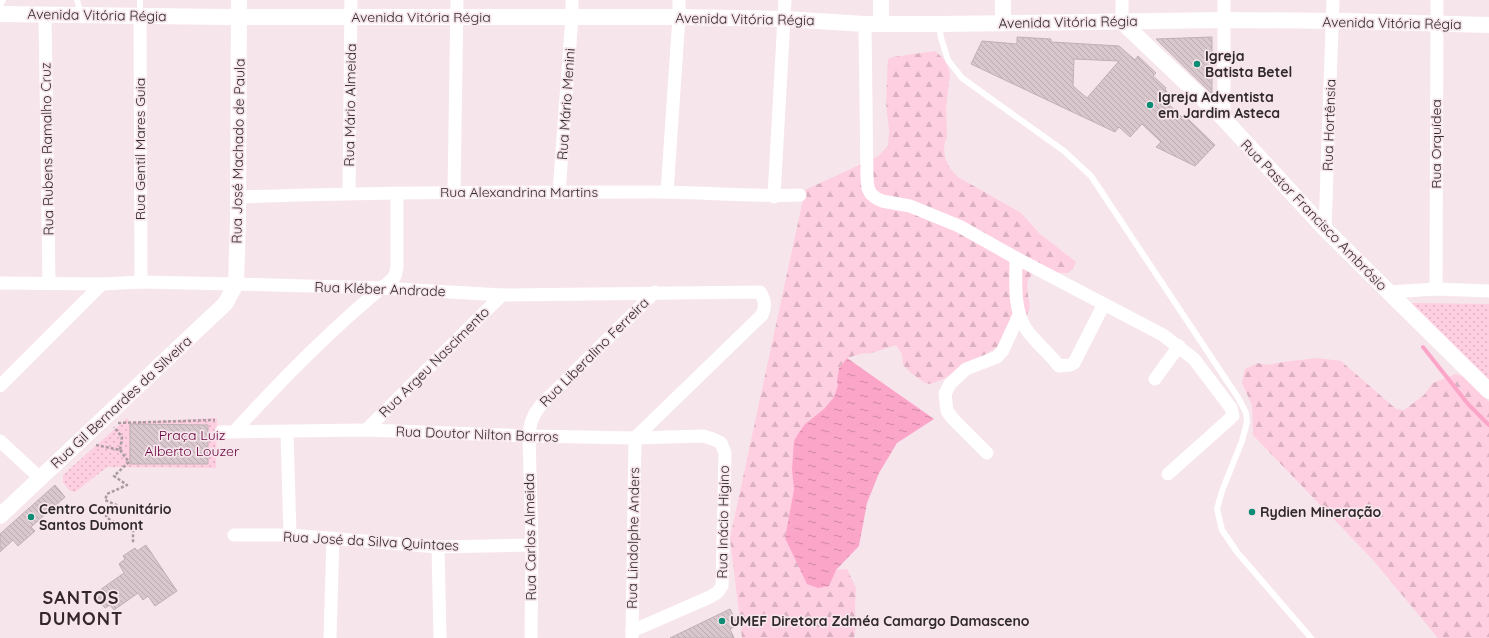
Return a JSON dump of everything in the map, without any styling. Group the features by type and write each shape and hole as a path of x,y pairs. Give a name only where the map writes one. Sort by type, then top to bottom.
{"street":[{"name":"Rua José Machado de Paula","path":"236,284 239,0"},
{"name":"Rua Mário Almeida","path":"349,193 351,0"},
{"path":"454,192 457,0"},
{"name":"Rua Mário Menini","path":"559,192 572,0"},
{"path":"667,192 679,17 678,0"},
{"path":"774,196 785,0"},
{"path":"881,0 881,24"},
{"path":"1003,0 1003,23"},
{"path":"1122,0 1122,22"},
{"path":"1224,0 1224,119"},
{"name":"Rua Hortênsia","path":"1325,230 1333,0"},
{"name":"Rua Orquídea","path":"1436,289 1437,0"},
{"name":"Avenida Vitória Régia","path":"0,14 457,18 679,17 785,19 865,24 1224,20 1489,25"},
{"name":"Rua Rubens Ramalho Cruz","path":"45,15 49,283"},
{"name":"Rua Gentil Mares Guia","path":"140,16 141,282"},
{"name":"Rua Pastor Francisco Ambrósio","path":"1122,22 1224,119 1325,230 1489,391"},
{"path":"865,24 867,178 868,188 871,194 882,201 910,206 959,226 1016,258 1163,335 1194,358 1231,408 1233,416 1168,474"},
{"name":"Rua Alexandrina Martins","path":"238,197 349,193 454,192 667,192 800,196"},
{"path":"228,432 259,405 323,340 395,276 397,193"},
{"path":"1016,258 1017,302 1019,315 1026,329 1059,366 1070,365 1077,359 1104,304"},
{"name":"Rua Kléber Andrade","path":"0,283 102,284 141,282 236,284 382,288 502,295 655,292 760,292 764,299 765,308 762,315 635,438"},
{"path":"0,386 102,284"},
{"name":"Rua Gil Bernardes da Silveira","path":"0,516 40,478 106,427 225,304 236,284"},
{"path":"1389,292 1436,289 1489,291"},
{"name":"Rua Liberalino Ferreira","path":"529,436 530,424 533,416 540,406 655,292"},
{"name":"Rua Argeu Nascimento","path":"366,430 502,295"},
{"path":"987,453 947,411 945,394 953,380 966,369 997,357 1003,350 1019,315"},
{"path":"1155,379 1179,346"},
{"name":"Rua Doutor Nilton Barros","path":"228,432 366,430 635,438 703,436 721,443 725,453"},
{"path":"287,432 290,536"},
{"name":"Rua Carlos Almeida","path":"529,436 532,545 531,638"},
{"name":"Rua Lindolphe Anders","path":"632,635 635,438"},
{"path":"0,441 40,478"},
{"name":"Rua Inácio Higino","path":"632,635 710,597 718,592 722,586 725,453"},
{"name":"Rua José da Silva Quintaes","path":"234,536 333,538 438,547 532,545"},
{"path":"330,638 333,538"},
{"path":"438,547 440,638"}],"lane":[{"path":"0,6 3,0"},
{"path":"77,0 82,15"},
{"path":"140,0 140,16"},
{"path":"939,24 941,38 948,60 962,78 1064,151 1090,176 1108,200 1239,399 1246,412 1246,422 1242,440 1232,462 1219,503 1218,509 1222,530 1237,552 1311,638"}],"path":[{"path":"106,427 117,423 222,420 228,432"},
{"path":"106,427 117,423"},
{"path":"106,427 122,437 120,450"},
{"path":"98,440 93,445 120,450 129,462 114,476 127,485 107,494 105,500 119,506 119,508 106,516 111,521 132,526 133,544"}],"green space":[{"path":"935,51 945,60 950,73 946,108 947,137 944,145 945,158 949,167 958,177 1021,213 1039,233 1076,262 1073,269 1068,273 1035,272 1028,279 1027,289 1030,307 1021,330 982,357 943,379 931,384 925,383 911,373 903,365 902,354 896,345 872,353 860,354 847,358 839,368 838,385 834,397 824,409 805,424 793,456 794,489 785,538 795,557 829,586 835,570 847,569 856,588 856,627 854,638 742,638 730,538 805,190 877,157 888,146 889,130 886,103 888,59"},
{"path":"1410,303 1489,304 1489,381"},
{"path":"1317,358 1341,361 1396,409 1404,410 1424,395 1433,383 1456,374 1467,378 1489,402 1489,638 1438,638 1373,560 1253,435 1252,405 1242,383 1245,369 1258,363 1267,365"},
{"name":"Praça Luiz Alberto Louzer","path":"127,418 130,422 217,418 216,468 107,467 75,492 70,491 63,482 63,475"}],"water":[{"path":"847,358 934,419 897,443 879,473 867,503 859,546 836,570 829,586 818,588 807,584 785,538 794,489 792,470 794,441 805,424 824,409 834,397 838,385 839,368"}],"building":[{"path":"1017,37 1051,39 1051,42 1119,46 1135,60 1138,56 1156,73 1153,76 1166,88 1165,89 1167,92 1162,98 1183,118 1185,116 1215,145 1195,166 1156,147 1161,142 1142,124 1130,137 1119,127 1115,132 971,64 982,41 1017,44","holes":["1074,59 1119,61 1087,98 1073,86"]},
{"name":"Igreja Batista Betel","path":"1212,37 1212,94 1156,39"},
{"path":"130,424 208,425 208,464 130,464"},
{"name":"Centro Comunitário Santos Dumont","path":"55,485 65,497 31,527 35,531 18,546 13,540 0,552 0,534"},
{"path":"146,545 177,591 155,606 148,596 143,600 138,593 114,610 110,605 105,608 97,598 103,594 100,590 124,573 119,564 125,559 123,556 135,548 137,551"},
{"name":"UMEF Diretora Zdméa Camargo Damasceno","path":"730,609 738,625 730,629 734,638 670,638"}],"waterway":[{"path":"1423,347 1468,404 1489,425"}],"place":[{"name":"Igreja Batista Betel","path":"1197,64"},
{"name":"Igreja Adventista em Jardim Asteca","path":"1150,105"},
{"name":"Rydien Mineração","path":"1252,512"},
{"name":"Centro Comunitário Santos Dumont","path":"31,517"},
{"name":"UMEF Diretora Zdméa Camargo Damasceno","path":"722,621"}],"district":[{"name":"SANTOS DUMONT","path":"81,608"}]}
